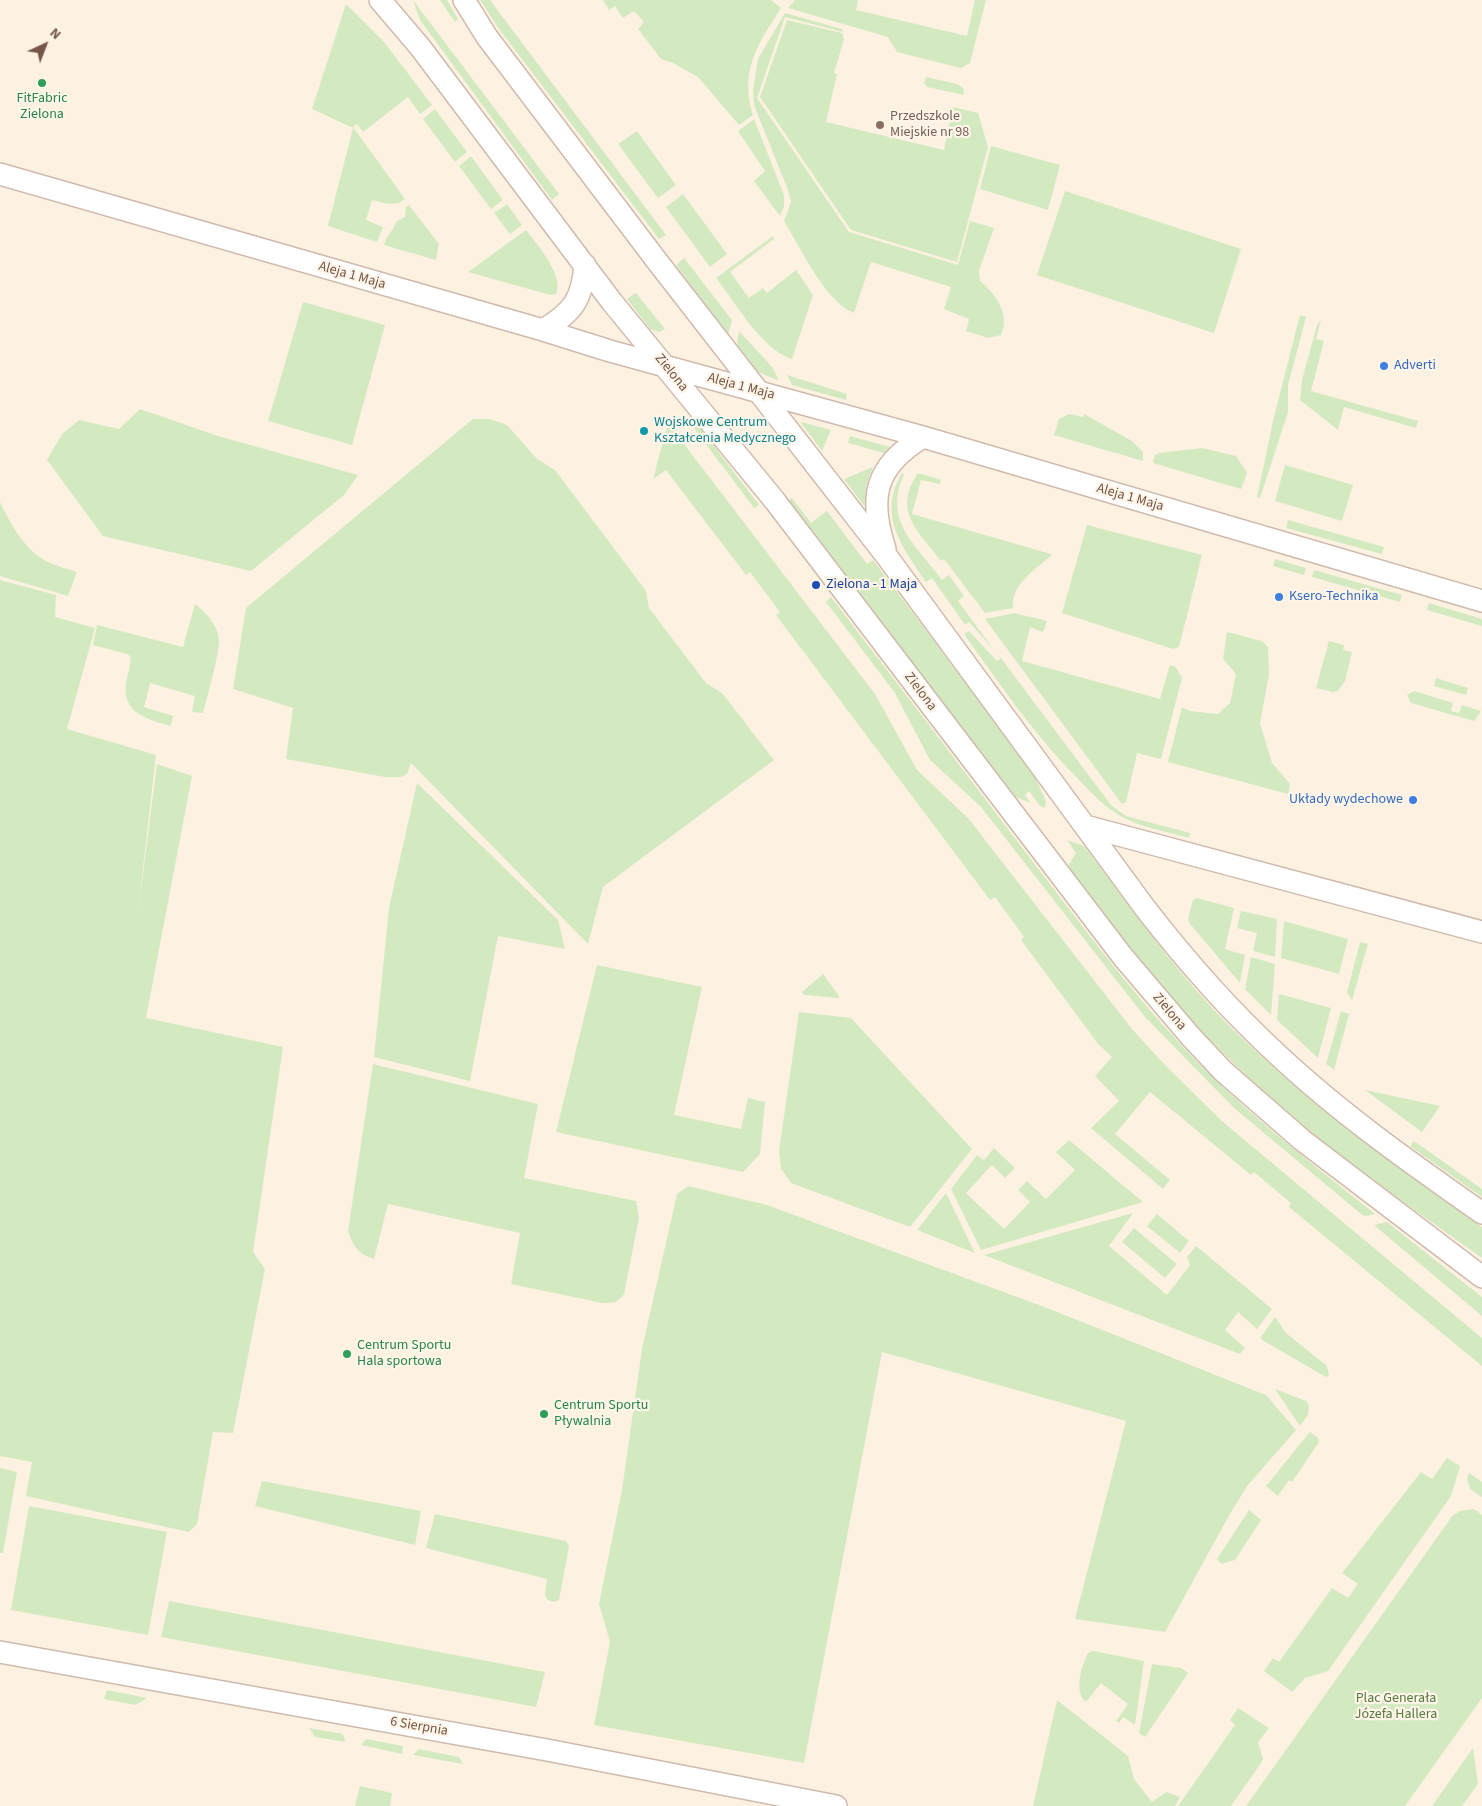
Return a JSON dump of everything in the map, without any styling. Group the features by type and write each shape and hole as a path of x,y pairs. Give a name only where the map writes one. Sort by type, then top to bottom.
{"street":[{"name":"Zielona","path":"380,0 420,47 612,302 775,501 1122,957 1191,1037 1223,1071 1302,1140 1482,1277"},
{"name":"Zielona","path":"395,0 399,12 420,47"},
{"path":"464,0 493,45 757,391 888,558 1167,937 1220,998 1254,1032 1316,1088 1370,1132 1482,1214"},
{"name":"Aleja 1 Maja","path":"0,174 667,367 923,437 1482,601"},
{"path":"543,330 573,307 582,291 585,265"},
{"path":"888,558 877,522 875,508 877,492 883,475 891,463 904,448 923,437"},
{"path":"1085,826 1482,932"},
{"name":"6 Sierpnia","path":"0,1652 547,1750 836,1806"}],"green space":[{"path":"413,0 559,194 552,200 420,20"},
{"path":"440,0 447,0 458,19 455,22"},
{"path":"480,0 490,0 666,235 659,239 499,29"},
{"path":"603,0 771,0 781,8 758,46 753,58 748,85 753,115 739,125 698,77 673,63 661,59 638,29 644,22 634,11 623,18 615,6 609,10"},
{"path":"795,0 858,0 856,10 967,36 975,0 986,0 970,63 961,68 897,52 888,37 788,8"},
{"path":"346,4 384,42 432,105 420,114 408,97 363,132 357,124 353,127 405,199 393,204 372,200 366,220 383,227 377,242 328,226 353,128 312,109"},
{"path":"785,13 842,29 843,32 785,17 757,98 849,232 958,265 970,221 994,228 979,271 980,281 996,298 1003,312 1004,327 1001,335 988,338 966,331 969,319 944,309 951,287 871,262 854,313 834,298 814,273 784,221 791,202 788,190 754,105 753,91 758,59"},
{"name":"Przedszkole Miejskie nr 98","path":"787,20 842,33 844,39 834,73 837,74 826,122 944,150 953,107 978,113 988,147 957,262 851,230 760,97"},
{"path":"926,77 957,84 963,88 964,95 927,87 924,83"},
{"path":"435,109 467,152 455,162 423,119"},
{"path":"754,119 784,195 784,206 780,216 754,181 765,171 738,131"},
{"path":"637,131 676,185 658,198 618,144"},
{"path":"991,146 1060,165 1048,210 980,189"},
{"path":"471,156 503,200 491,209 459,166"},
{"path":"1065,191 1241,249 1214,333 1037,275"},
{"path":"683,194 727,254 710,267 666,207"},
{"path":"507,204 522,225 510,234 494,213"},
{"path":"409,205 439,244 436,260 384,245 397,221 405,217 406,207"},
{"path":"526,230 549,261 557,279 558,287 556,294 550,295 468,272"},
{"path":"773,236 774,239 730,272 749,298 763,288 767,293 796,270 813,295 792,359 781,354 760,336 716,278"},
{"path":"684,258 732,320 728,335 676,265"},
{"path":"635,293 665,329 659,332 650,329 627,299"},
{"path":"303,302 385,325 352,445 268,421"},
{"path":"1300,315 1306,317 1288,385 1288,412 1260,498 1257,497 1274,417"},
{"path":"1321,319 1316,339 1324,341 1311,391 1418,421 1416,428 1344,407 1338,430 1300,400 1302,380 1317,325"},
{"path":"739,331 773,368 779,381 758,372 737,344"},
{"path":"787,375 847,394 846,400 792,385"},
{"path":"140,409 218,436 358,475 344,495 251,571 103,536 47,460 62,434 79,420 119,429"},
{"path":"1069,414 1084,417 1084,414 1132,441 1143,452 1143,461 1054,435 1059,419"},
{"path":"473,419 490,419 507,425 537,459 555,470 646,591 649,608 706,683 722,693 774,760 603,887 588,944 411,763 407,774 401,777 385,777 286,759 293,708 233,689 246,608"},
{"path":"669,419 687,448 875,694 917,770 968,818 1132,1029 1165,1065 1223,1122 1482,1338 1482,1366 1289,1207 1291,1203 1254,1172 1251,1175 1150,1092 1115,1134 1170,1180 1163,1189 1091,1128 1119,1101 1095,1076 1112,1057 1099,1045 1021,940 1024,937 995,897 990,900 776,615 780,612 750,572 746,575 666,470 653,479"},
{"path":"694,420 759,505 754,508 696,431 691,421"},
{"path":"801,423 831,430 822,451"},
{"path":"850,436 890,447 884,453 848,443"},
{"path":"1202,448 1236,456 1247,473 1241,489 1153,463 1155,455 1159,453"},
{"path":"1285,465 1353,485 1342,521 1275,501"},
{"path":"873,467 867,483 864,506 844,479"},
{"path":"902,473 904,474 898,491 897,506 905,531 942,580 949,575 964,596 958,601 994,650 969,622 965,625 932,578 926,582 901,543 892,517 892,503 895,489"},
{"path":"918,473 941,480 940,484 921,480 912,514 1052,555 1025,578 1013,599 1013,608 985,613 944,559 941,561 924,540 911,520 907,499"},
{"path":"792,498 811,523 827,511 867,564 873,560 1033,773 1046,801 1045,808 1040,806 1029,791 1025,795 1031,803 1015,797 789,500"},
{"path":"0,502 19,536 32,551 48,562 77,572 68,596 0,576"},
{"path":"1288,520 1384,547 1382,554 1286,528"},
{"path":"1087,525 1202,555 1179,647 1173,649 1062,613"},
{"path":"1275,559 1306,568 1304,575 1273,566"},
{"path":"1314,570 1402,595 1400,602 1312,577"},
{"path":"0,580 56,595 55,617 95,628 67,729 156,755 137,920 157,764 192,776 146,1018 283,1047 253,1252 265,1269 233,1433 213,1432 197,1524 189,1532 26,1496 32,1462 0,1456"},
{"path":"831,597 1086,931 1163,1025 1229,1093 1301,1155 1375,1214 1365,1216 1361,1214 1234,1108 1145,1017 981,807 930,760 895,693 826,602"},
{"path":"1429,603 1482,619 1482,626 1427,610"},
{"path":"195,604 207,615 216,628 219,645 203,713 192,712 195,696 150,683 144,707 173,716 171,726 146,718 133,709 128,702 126,683 130,656 93,645 97,625 183,647"},
{"path":"1014,613 1047,621 1043,632 1030,627 1022,661 1160,699 1170,665 1176,667 1182,678 1161,759 1137,753 1126,802 1122,804 985,619"},
{"path":"969,631 997,661 1001,658 1111,805 1126,816 1190,833 1189,838 1133,822 1117,814 1097,799 1048,747 1019,710 964,634"},
{"path":"1227,632 1262,641 1268,647 1269,675 1260,723 1272,763 1290,784 1288,794 1168,762 1182,707 1190,711 1218,714 1230,703 1236,674 1223,659"},
{"path":"1329,641 1344,645 1343,650 1352,652 1345,681 1338,691 1333,692 1316,688"},
{"path":"1436,678 1468,688 1466,695 1434,686"},
{"path":"1414,691 1453,703 1451,711 1459,713 1462,705 1481,711 1474,721 1411,703 1407,695"},
{"path":"417,783 558,920 565,949 498,936 470,1081 374,1057 389,908"},
{"path":"1067,840 1084,846 1196,991 1276,1070 1377,1151 1482,1227 1482,1258 1315,1136 1253,1082 1202,1032 1162,987 1069,870 1069,864 1076,853"},
{"path":"1197,898 1234,908 1225,949 1245,955 1240,983 1190,924 1188,919 1193,900"},
{"path":"1241,911 1277,919 1275,957 1253,951 1257,933 1237,928"},
{"path":"1284,921 1348,939 1339,974 1281,958"},
{"path":"1360,942 1368,944 1352,1000 1347,993"},
{"path":"1251,957 1275,964 1271,1015 1245,989"},
{"path":"597,965 702,987 674,1115 741,1129 748,1098 765,1102 760,1154 743,1172 556,1132"},
{"path":"823,974 839,998 804,995 802,992"},
{"path":"1279,994 1331,1008 1318,1058 1277,1020"},
{"path":"1341,1011 1349,1014 1334,1070 1326,1064"},
{"path":"799,1012 851,1018 972,1149 910,1227 791,1183 781,1169 779,1151"},
{"path":"373,1064 538,1104 524,1178 636,1201 639,1218 622,1297 615,1302 602,1303 511,1284 520,1233 388,1204 374,1259 360,1252 354,1245 348,1231"},
{"path":"1365,1090 1440,1106 1422,1132"},
{"path":"1069,1140 1143,1202 981,1250 951,1189 977,1155 984,1160 994,1148 1015,1168 1005,1178 992,1165 966,1193 1004,1229 1030,1202 1018,1190 1027,1181 1046,1199 1075,1170 1056,1152"},
{"path":"1414,1141 1482,1189 1482,1197 1410,1146"},
{"path":"688,1186 767,1205 1047,1308 1266,1395 1296,1430 1248,1485 1231,1512 1165,1632 1075,1619 1126,1421 882,1352 804,1763 594,1725 610,1642 599,1604 622,1490 642,1349 677,1194"},
{"path":"946,1193 975,1253 917,1230"},
{"path":"1133,1213 1109,1246 1167,1295 1190,1265 1187,1257 1196,1246 1272,1309 1257,1329 1238,1312 1225,1330 1245,1348 1240,1354 984,1255"},
{"path":"1157,1214 1189,1241 1180,1253 1147,1226"},
{"path":"1387,1222 1482,1297 1482,1316 1374,1225"},
{"path":"1134,1228 1177,1264 1165,1278 1122,1242"},
{"path":"1275,1317 1286,1333 1327,1366 1329,1376 1326,1377 1262,1340 1261,1337"},
{"path":"1275,1389 1306,1401 1309,1405 1308,1415 1300,1426"},
{"path":"1310,1432 1318,1438 1319,1442 1292,1482 1289,1480 1278,1496 1266,1486"},
{"path":"1447,1458 1460,1466 1451,1496 1328,1671 1305,1678 1292,1692 1264,1671 1273,1658 1279,1662 1332,1588 1348,1598 1358,1584 1342,1573 1421,1472 1432,1479"},
{"path":"0,1468 17,1472 3,1553 0,1553"},
{"path":"1469,1473 1482,1482 1482,1497 1470,1489 1467,1479"},
{"path":"262,1481 421,1511 415,1545 255,1506"},
{"path":"29,1506 167,1532 148,1635 11,1610"},
{"name":"Plac Generała Józefa Hallera","path":"1474,1509 1482,1515 1482,1698 1405,1806 1246,1806 1453,1515 1460,1511"},
{"path":"1249,1510 1261,1520 1235,1560 1221,1564 1217,1559"},
{"path":"435,1514 566,1541 569,1546 559,1600 554,1602 548,1600 545,1596 547,1579 426,1548"},
{"path":"169,1601 545,1672 536,1707 161,1637"},
{"path":"1093,1651 1144,1661 1135,1725 1123,1717 1119,1723 1116,1721 1128,1704 1101,1683 1086,1702 1082,1698 1079,1685 1081,1671 1088,1653"},
{"path":"1152,1664 1181,1668 1188,1673 1145,1737 1139,1733"},
{"path":"107,1690 147,1698 136,1705 104,1699"},
{"path":"1057,1700 1128,1756 1134,1779 1152,1802 1166,1792 1180,1797 1175,1806 1033,1806"},
{"path":"1238,1708 1269,1728 1258,1742 1263,1759 1261,1763 1231,1806 1178,1806 1235,1725 1230,1720"},
{"path":"309,1728 343,1734 345,1742 315,1737"},
{"path":"366,1739 403,1746 402,1754 361,1745"},
{"path":"1473,1748 1478,1784 1462,1806 1432,1806"},
{"path":"419,1749 459,1757 463,1764 413,1755"},
{"path":"360,1786 392,1793 390,1806 355,1806"}],"place":[{"name":"FitFabric Zielona","path":"42,83"},
{"name":"Przedszkole Miejskie nr 98","path":"880,125"},
{"name":"Adverti","path":"1384,366"},
{"name":"Wojskowe Centrum Kształcenia Medycznego","path":"644,431"},
{"name":"Zielona - 1 Maja","path":"816,585"},
{"name":"Ksero-Technika","path":"1279,597"},
{"name":"Układy wydechowe","path":"1413,800"},
{"name":"Centrum Sportu Hala sportowa","path":"347,1354"},
{"name":"Centrum Sportu Pływalnia","path":"544,1414"}]}
